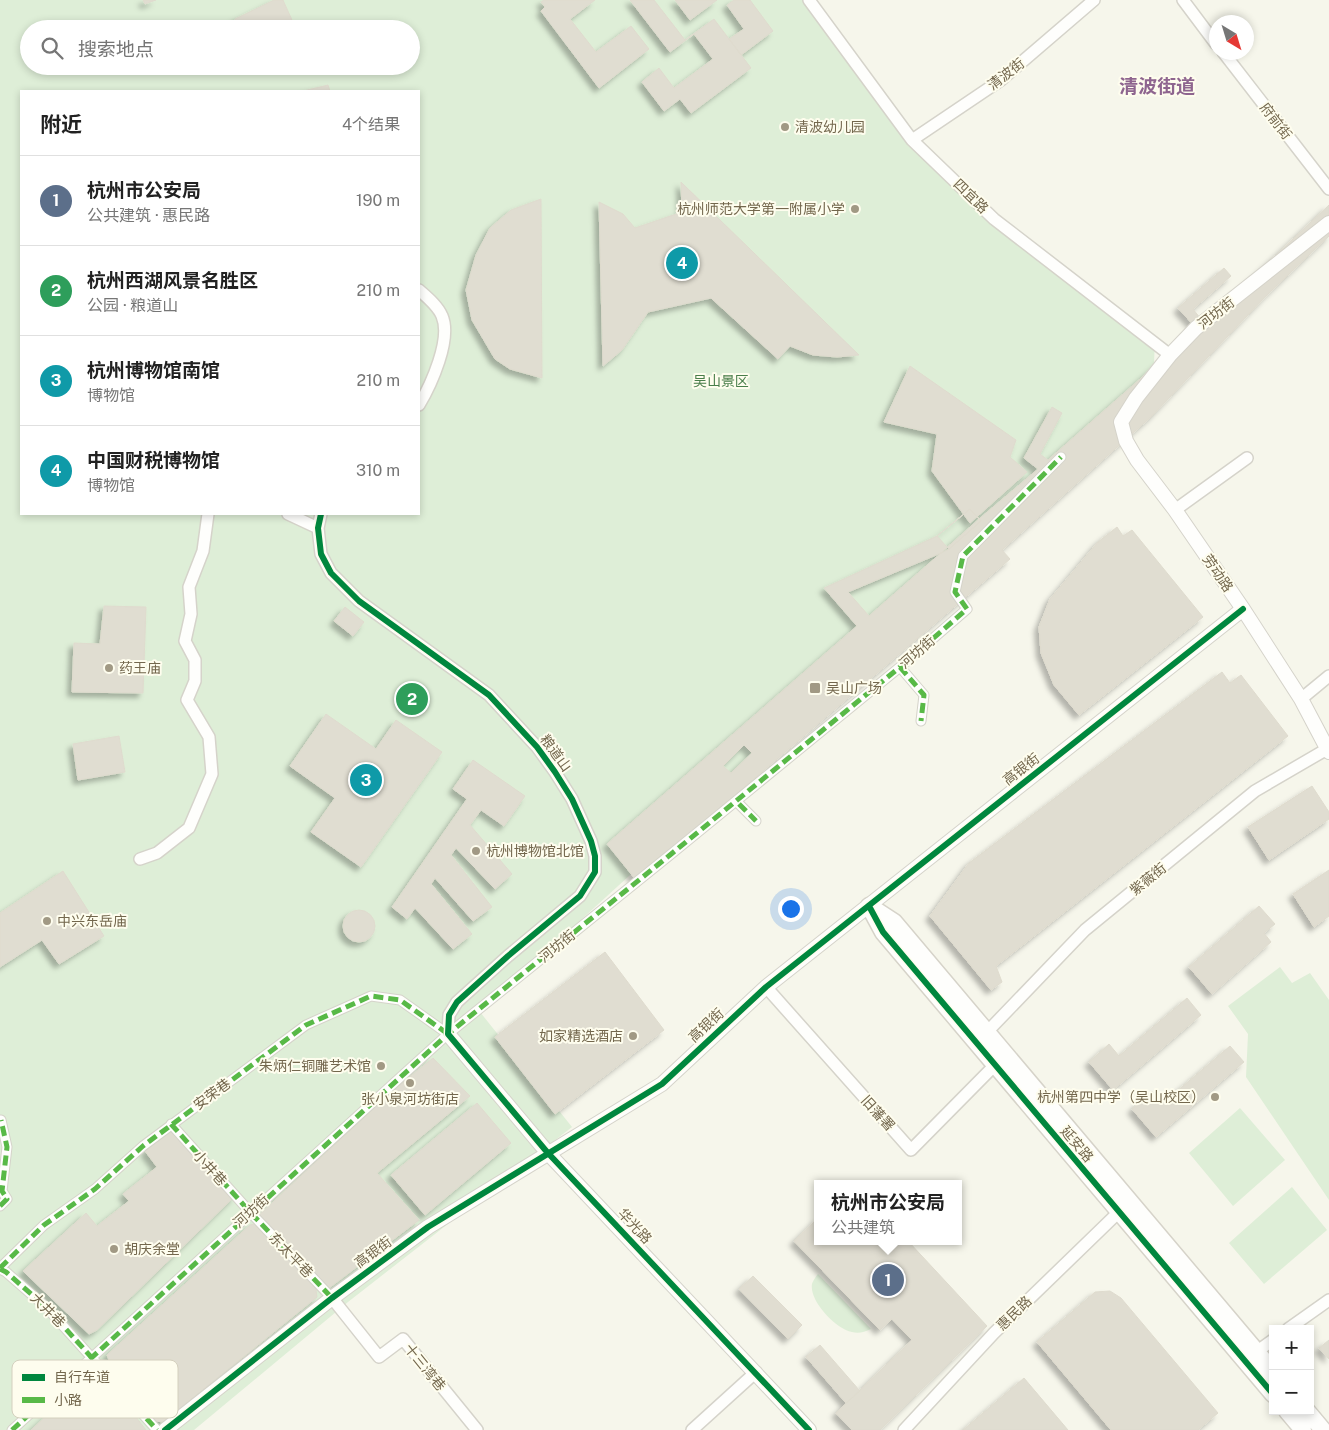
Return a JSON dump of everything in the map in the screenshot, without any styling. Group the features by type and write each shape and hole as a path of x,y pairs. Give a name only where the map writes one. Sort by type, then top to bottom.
{"main road":[{"name":"延安路","path":"869,906 894,922 987,1032 1124,1208"},
{"name":"延安路","path":"869,906 883,932 994,1066 1124,1208 1250,1356 1269,1387"},
{"name":"延安路","path":"1250,1356 1271,1370"},
{"path":"1290,1415 1303,1430"},
{"path":"1310,1415 1323,1430"}],"street":[{"name":"四宜路","path":"808,0 912,140 994,219 1170,355"},
{"name":"清波街","path":"912,140 1001,80 1094,0"},
{"path":"1183,0 1209,35"},
{"name":"府前街","path":"1229,60 1329,190"},
{"name":"河坊街","path":"1121,422 1136,398 1170,355 1196,328 1329,223"},
{"path":"420,291 433,302 443,316 445,334 441,354 420,403"},
{"name":"劳动路","path":"1121,422 1126,441 1137,460 1175,510 1243,609 1301,699 1328,751"},
{"name":"河坊街","path":"89,1360 448,1034 900,667 967,609 955,592 963,556 1061,457"},
{"path":"1175,510 1247,458"},
{"path":"140,859 157,853 189,828 212,774 209,737 187,700 195,680 195,660 185,641 191,614 189,588 203,551 208,515"},
{"path":"290,515 318,528"},
{"name":"粮道山","path":"321,515 318,528 321,554 331,573 344,589 394,628 489,695 537,747 572,799 591,841 595,856 595,872 580,896 508,956 457,1002 449,1016 448,1034"},
{"name":"高银街","path":"165,1430 332,1298 428,1227 662,1084 766,988 1243,609"},
{"path":"900,667 924,695 921,721"},
{"path":"1301,699 1329,676"},
{"name":"紫薇街","path":"987,1032 1085,930 1255,790 1328,751"},
{"path":"739,804 756,821"},
{"name":"旧藩署","path":"766,988 911,1150 994,1066"},
{"name":"安荣巷","path":"0,1268 44,1225 95,1189 142,1146 306,1025 372,996 400,1000 448,1034"},
{"name":"华光路","path":"448,1034 548,1152 756,1372 808,1430"},
{"path":"0,1206 7,1200 2,1192 7,1147 1,1120"},
{"name":"小井巷","path":"171,1124 250,1212"},
{"name":"惠民路","path":"904,1430 994,1333 1124,1208"},
{"name":"东太平巷","path":"250,1212 332,1298"},
{"name":"大井巷","path":"0,1268 46,1307 95,1360"},
{"name":"十三湾巷","path":"332,1298 379,1357 403,1339 477,1430"},
{"path":"1294,1325 1329,1300"},
{"path":"1250,1356 1269,1343"},
{"path":"692,1430 756,1372"},
{"name":"河坊街","path":"12,1430 25,1418"},
{"name":"大井巷","path":"146,1418 157,1430"}],"green space":[{"name":"吴山景区","path":"0,0 812,0 953,187 1155,341 1154,363 1008,530 480,1012 572,1127 348,1302 194,1430 0,1430"},
{"path":"1280,967 1292,983 1310,973 1329,1000 1329,1200 1246,1077 1248,1034 1228,1006"},
{"path":"1240,1108 1285,1160 1233,1206 1189,1153"},
{"path":"1292,1187 1327,1230 1264,1284 1229,1243"},
{"path":"818,1274 871,1329 857,1333 846,1330 825,1313 819,1306 812,1291 812,1284"}],"building":[{"path":"143,0 156,0 145,4"},
{"path":"274,0 283,0 292,20 235,20"},
{"path":"544,0 595,0 570,19 596,52 631,26 649,49 599,88 541,11 545,7 541,2"},
{"path":"630,0 654,0 685,40 714,19 751,68 691,113 680,99 664,111 642,82 659,68 674,88 713,59 694,34 670,52"},
{"path":"675,0 717,0 690,20"},
{"path":"734,0 750,0 773,31 741,55 729,39 744,29 727,5"},
{"path":"328,85 330,90 307,90"},
{"path":"681,182 859,355 837,357 813,355 790,346 778,359 711,298 648,312 622,350 603,366 599,202 623,214 635,228 682,212"},
{"path":"541,199 542,378 510,369 495,359 472,320 466,290 476,255 490,228 511,210"},
{"name":"吴山广场","path":"1329,205 1329,236 1267,295 1152,416 1002,550 1010,559 636,880 607,844 857,626 824,588 937,536 970,509 979,519 1038,469 1024,458 1052,407 1062,413 1040,454 1048,460 1197,329 1178,308 1224,268 1231,276 1193,309 1204,323","holes":["979,519 981,521 949,549 941,553","941,553 869,616 848,592"]},
{"path":"910,366 1016,440 1010,457 1027,472 970,523 932,471 937,434 884,422"},
{"path":"970,509 981,521 949,549 937,536"},
{"path":"1117,527 1123,536 1132,530 1203,617 1079,715 1054,685 1041,653 1039,627 1050,599 1098,542"},
{"name":"药王庙","path":"104,606 146,607 143,693 72,692 74,643 100,644"},
{"path":"345,607 364,622 353,636 334,621"},
{"path":"1222,672 1230,683 1241,675 1288,736 996,966 1002,982 991,990 930,916 969,863"},
{"path":"326,714 376,749 396,720 442,752 361,867 311,832 335,798 290,766"},
{"path":"119,736 125,772 78,780 73,744"},
{"path":"744,745 752,753 731,773 723,766"},
{"name":"杭州博物馆北馆","path":"473,760 525,796 504,826 481,810 470,825 512,874 495,889 456,848 451,855 492,907 473,921 435,878 431,884 472,934 453,949 415,908 407,919 392,907 467,799 453,789"},
{"path":"1312,786 1329,812 1329,819 1269,860 1248,827"},
{"path":"1329,870 1329,916 1314,927 1293,894"},
{"name":"中兴东岳庙","path":"63,871 104,936 59,964 42,940 0,967 0,913"},
{"path":"1259,906 1275,924 1264,933 1271,942 1212,994 1189,967"},
{"path":"359,910 365,911 370,915 374,920 374,932 370,937 365,941 359,942 353,941 348,937 344,932 343,926 344,920 348,915 353,911"},
{"path":"605,952 664,1030 555,1114 495,1037"},
{"path":"1187,998 1201,1015 1113,1090 1089,1062 1109,1044 1119,1056"},
{"path":"1230,1046 1244,1062 1156,1137 1132,1109 1152,1091 1163,1103"},
{"path":"433,1058 470,1096 377,1173 419,1220 329,1288 259,1215 395,1089"},
{"path":"477,1103 511,1143 425,1215 391,1175"},
{"name":"胡庆余堂","path":"173,1129 235,1196 97,1330 89,1334 23,1271 86,1213 97,1226 129,1201 123,1194 157,1167 145,1151"},
{"path":"814,1222 814,1245 912,1245 987,1326 880,1430 852,1430 836,1413 912,1340 892,1319 880,1330 794,1241"},
{"path":"254,1224 316,1289 317,1297 178,1410 178,1360 109,1360 107,1355 250,1225"},
{"path":"753,1276 802,1325 788,1339 739,1289"},
{"path":"1110,1291 1121,1298 1218,1413 1198,1430 1111,1430 1037,1342 1095,1292"},
{"path":"1329,1340 1329,1359 1319,1348"},
{"path":"820,1345 860,1391 846,1403 806,1357"},
{"path":"1024,1378 1068,1430 963,1430"},
{"path":"44,1418 137,1418 146,1430 31,1430"},
{"path":"154,1418 168,1418 163,1422 156,1421"}],"marked path":[{"path":"89,1360 448,1034 900,667 967,609 955,592 963,556 1061,457"},
{"path":"900,667 924,695 921,721"},
{"path":"739,804 756,821"},
{"path":"0,1268 44,1225 95,1189 143,1146 306,1025 371,996 400,1000 448,1034"},
{"path":"0,1206 7,1199 2,1191 7,1147 1,1120"},
{"path":"171,1124 250,1212 332,1298"},
{"path":"0,1269 6,1272 46,1307 94,1360"},
{"path":"12,1430 25,1418"},
{"path":"146,1418 157,1430"}],"cycle path":[{"path":"321,515 318,528 321,554 331,573 359,601 489,695 537,747 555,772 572,799 591,841 595,856 595,872 580,896 508,956 457,1002 449,1015 448,1034 547,1152 809,1430"},
{"path":"165,1430 332,1298 428,1227 662,1084 766,987 1243,609"},
{"path":"869,906 883,932 1269,1389"}],"place":[{"name":"清波幼儿园","path":"785,127"},
{"name":"杭州师范大学第一附属小学","path":"855,209"},
{"name":"中国财税博物馆","path":"682,263"},
{"name":"药王庙","path":"109,668"},
{"name":"吴山广场","path":"815,688"},
{"name":"杭州西湖风景名胜区","path":"412,699"},
{"name":"杭州博物馆南馆","path":"366,780"},
{"name":"杭州博物馆北馆","path":"476,851"},
{"name":"中兴东岳庙","path":"47,921"},
{"name":"如家精选酒店","path":"633,1036"},
{"name":"朱炳仁铜雕艺术馆","path":"381,1066"},
{"name":"张小泉河坊街店","path":"410,1083"},
{"name":"杭州第四中学（吴山校区）","path":"1215,1097"},
{"name":"胡庆余堂","path":"114,1249"},
{"name":"杭州市公安局","path":"888,1280"}],"district":[{"name":"清波街道","path":"1157,86"}]}
